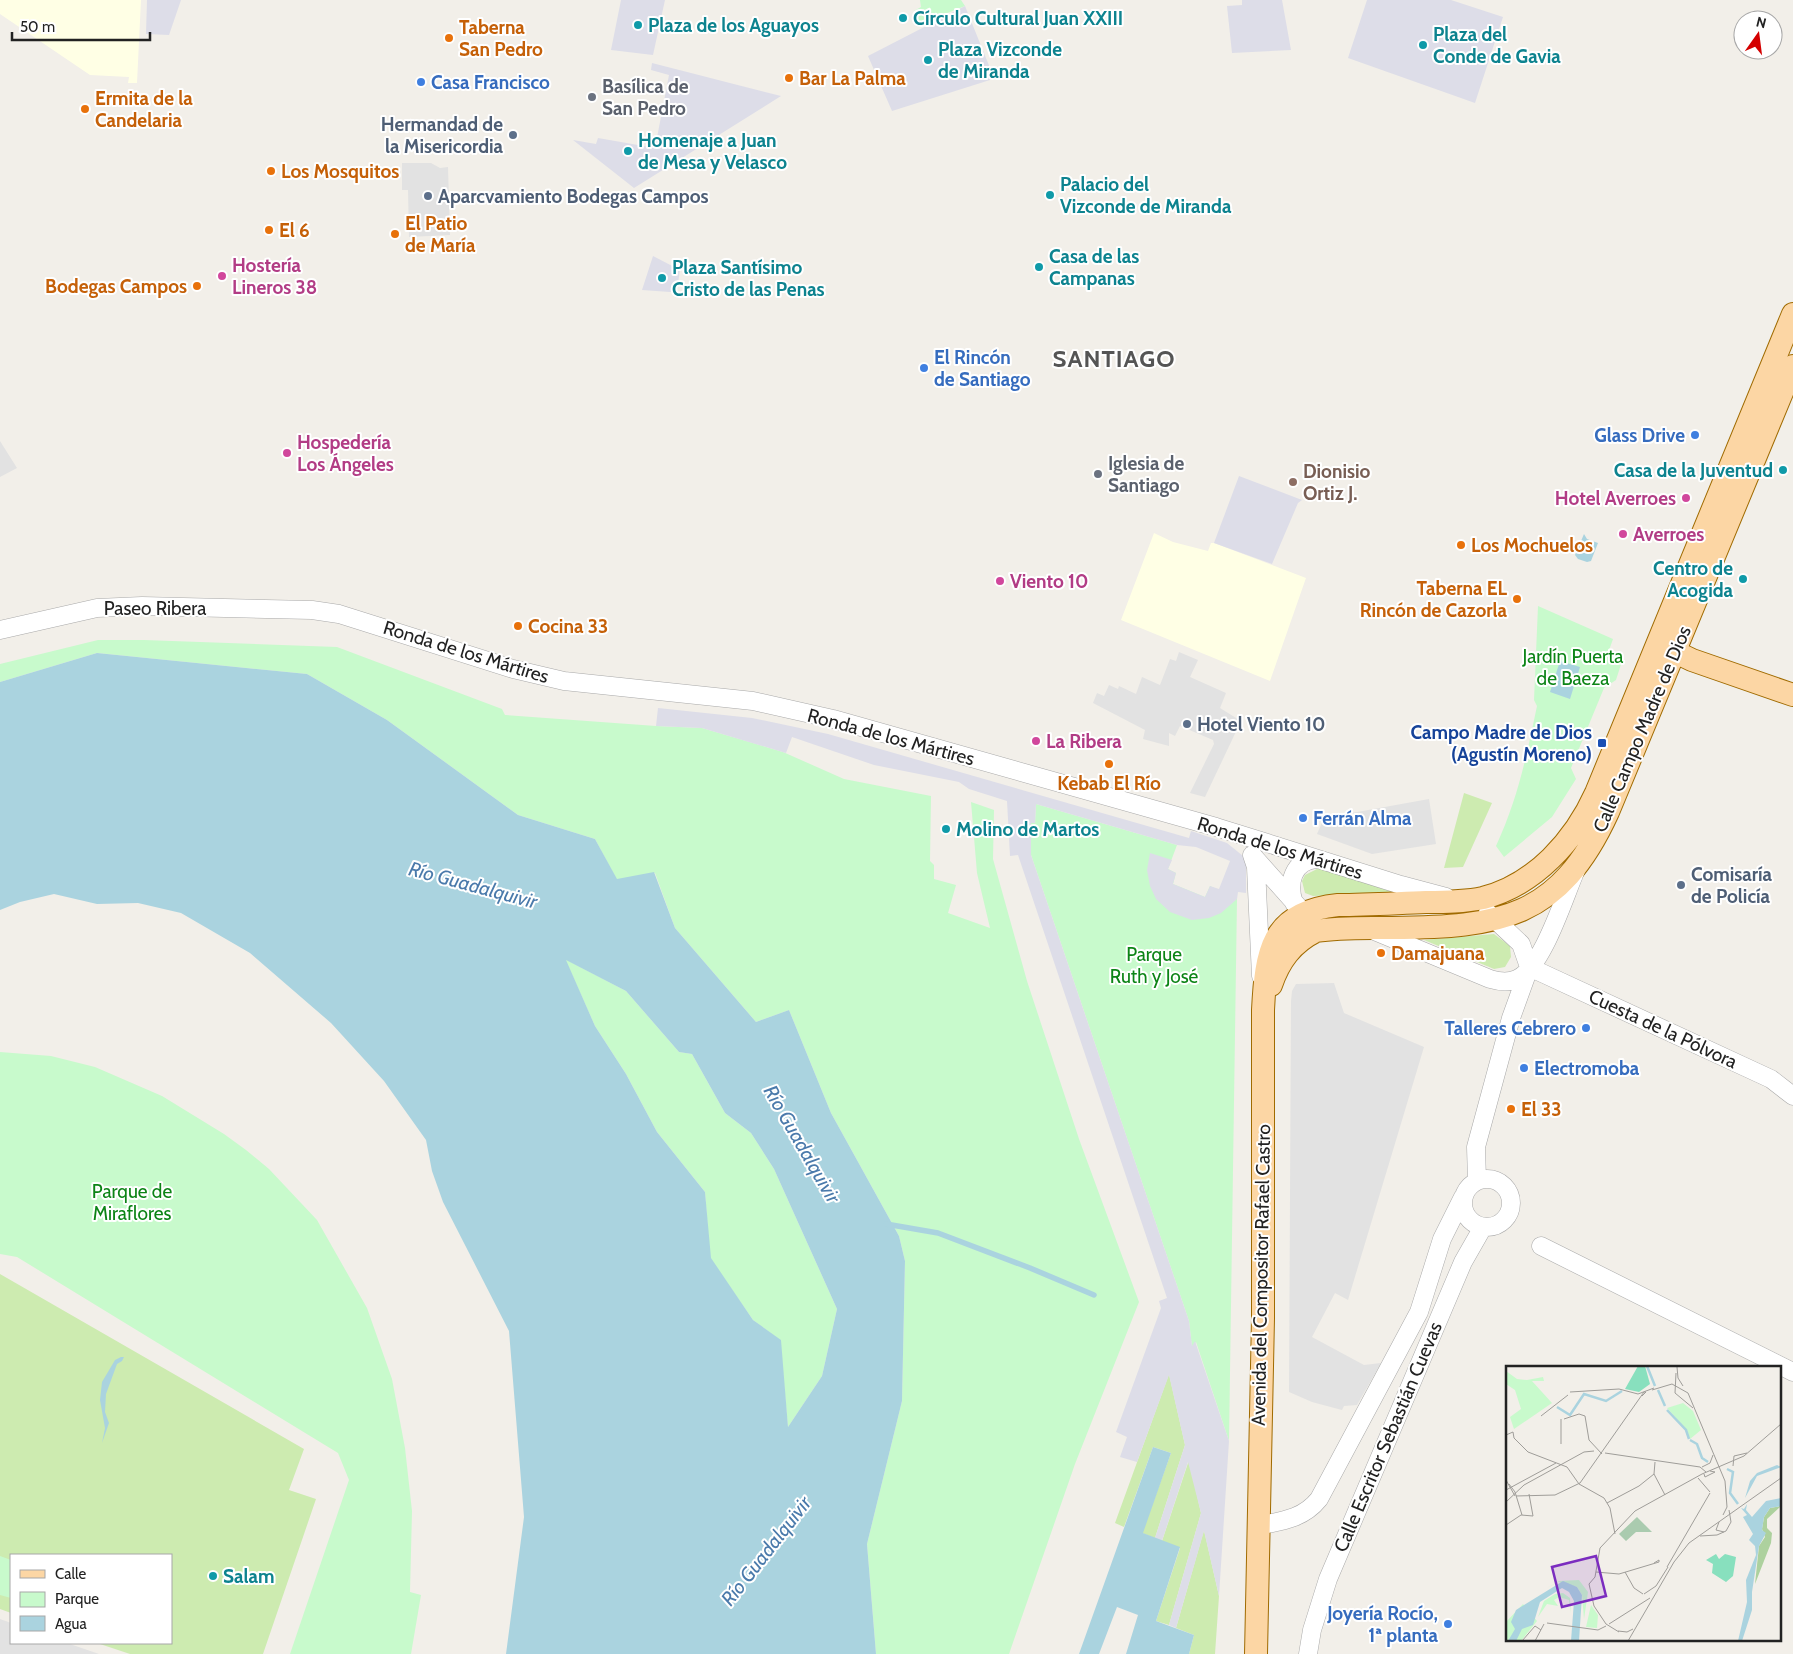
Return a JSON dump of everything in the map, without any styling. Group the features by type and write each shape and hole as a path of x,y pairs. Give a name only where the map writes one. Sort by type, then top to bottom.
{"main road":[{"name":"Calle Campo Madre de Dios","path":"1263,1010 1272,982 1284,957 1305,937 1326,930 1448,927 1497,920 1514,914 1538,900 1577,868 1604,822 1666,648 1793,314"},
{"name":"Calle Campo Madre de Dios","path":"1263,1010 1265,973 1272,946 1299,908 1463,901 1490,896 1520,882 1557,852 1577,829 1666,648 1793,366"},
{"path":"1666,648 1793,695"},
{"name":"Avenida del Compositor Rafael Castro","path":"1256,1654 1257,1533 1263,1318 1263,1010"},
{"name":"Avenida del Compositor Rafael Castro","path":"1245,1654 1257,1533"}],"street":[{"name":"Paseo Ribera","path":"0,630 97,608 142,606 312,610"},
{"name":"Ronda de los Mártires","path":"312,610 339,614 373,623 513,669 564,681 753,701 833,719 1216,827 1481,908 1497,920 1521,944 1529,967"},
{"path":"1216,827 1236,839 1314,925 1326,930"},
{"path":"1252,855 1256,867 1263,1010"},
{"path":"1299,908 1291,888 1296,869 1305,861 1316,859"},
{"name":"Calle Campo Madre de Dios","path":"1529,967 1542,951 1577,868"},
{"path":"1369,928 1499,982 1515,980 1529,967"},
{"path":"1477,1180 1476,1147 1510,1018 1529,967"},
{"name":"Cuesta de la Pólvora","path":"1529,967 1771,1079 1793,1096"},
{"path":"1493,1178 1506,1187 1512,1201 1511,1208 1503,1222 1483,1227 1469,1220 1462,1206 1462,1197 1465,1190 1477,1180 1493,1178"},
{"name":"Calle Escritor Sebastián Cuevas","path":"1257,1533 1304,1514 1319,1499 1419,1312 1442,1240 1462,1197"},
{"name":"Calle Escritor Sebastián Cuevas","path":"1308,1654 1312,1630 1328,1579 1463,1262 1483,1227"},
{"path":"1541,1246 1793,1372"}],"shaded area":[{"path":"0,0 141,0 137,83 128,83 129,77 90,75 0,14"},
{"path":"147,0 181,0 169,35 146,34"},
{"name":"Plaza de los Aguayos","path":"621,0 665,0 653,55 611,50"},
{"path":"1242,0 1282,0 1291,50 1232,53 1227,6 1242,5"},
{"name":"Plaza del Conde de Gavia","path":"1367,0 1451,0 1503,17 1475,103 1348,58"},
{"name":"Plaza Vizconde de Miranda","path":"965,6 990,68 990,80 892,111 868,56"},
{"path":"652,63 781,96 634,188 573,140 596,144 598,138 655,148 669,75 651,70"},
{"name":"Aparcvamiento Bodegas Campos","path":"402,163 431,163 440,168 448,167 450,235 409,237 408,190 402,190"},
{"name":"Plaza Santísimo Cristo de las Penas","path":"653,256 680,270 677,290 670,292 642,290"},
{"path":"0,441 17,468 0,477"},
{"path":"1239,476 1302,500 1298,503 1272,564 1214,543"},
{"path":"1154,533 1173,542 1208,551 1211,543 1214,543 1306,578 1270,681 1121,620"},
{"name":"Hotel Viento 10","path":"1179,652 1198,660 1190,677 1226,693 1220,708 1241,721 1205,797 1190,793 1214,744 1213,740 1180,726 1175,736 1169,733 1169,746 1143,739 1145,730 1093,703 1097,693 1104,696 1109,685 1118,689 1119,686 1136,694 1142,677 1160,685 1170,659 1176,661"},
{"path":"658,708 752,718 828,734 1189,838 1191,831 1227,843 1243,856 1246,862 1246,893 1238,892 1237,899 1221,913 1209,918 1192,920 1170,912 1156,899 1150,886 1147,870 1150,853 1172,860 1168,869 1176,873 1173,884 1205,897 1210,886 1219,889 1230,861 1196,847 1177,845 1036,804 1035,823 1031,823 1031,855 1189,1321 1192,1346 1195,1341 1229,1441 1219,1596 1204,1531 1176,1628 1169,1625 1201,1513 1188,1462 1162,1541 1155,1538 1185,1445 1169,1375 1137,1462 1120,1457 1127,1437 1116,1432 1161,1308 1159,1301 1167,1298 1018,855 1010,856 1007,801 969,789 959,782 874,765 792,737 786,753 702,728 656,726"},
{"path":"1429,799 1436,844 1372,854 1317,834 1324,818"},
{"path":"1334,983 1344,1013 1424,1047 1348,1300 1335,1293 1312,1337 1364,1365 1381,1363 1357,1405 1344,1406 1342,1410 1312,1402 1289,1392 1292,991 1296,984"},
{"path":"0,1619 10,1623 10,1644 70,1644 99,1654 0,1654"}],"green space":[{"path":"920,0 961,0 965,6 920,24 914,11 921,7"},
{"name":"Jardín Puerta de Baeza","path":"1538,606 1613,639 1608,653 1623,658 1616,680 1604,688 1571,768 1576,779 1552,817 1504,857 1496,846 1516,794 1537,706 1534,700"},
{"path":"98,640 337,647 502,709 505,715 702,728 783,752 844,779 931,796 930,861 934,865 934,879 956,885 948,913 990,928 977,873 971,802 994,810 993,859 1027,981 1079,1139 1139,1302 1075,1464 1009,1654 876,1654 867,1544 902,1401 905,1261 899,1236 831,1113 789,1010 756,1022 675,928 655,873 617,880 595,839 518,815 387,720 307,674 97,653 0,682 0,664"},
{"path":"1464,793 1492,803 1463,867 1444,868"},
{"name":"Parque Ruth y José","path":"1036,804 1177,845 1168,869 1176,873 1173,884 1205,897 1210,886 1237,899 1229,1441 1196,1342 1192,1348 1189,1321 1030,852 1031,823 1035,823"},
{"path":"1319,868 1400,893 1313,896 1305,893 1302,881 1305,875"},
{"path":"1494,934 1510,946 1511,957 1505,967 1494,969 1424,940"},
{"path":"565,959 626,991 679,1052 692,1054 725,1113 751,1133 774,1169 837,1309 822,1376 788,1427 780,1340 753,1320 710,1258 705,1192 657,1132 626,1074 595,1026"},
{"name":"Parque de Miraflores","path":"0,1052 51,1056 95,1067 162,1096 224,1134 246,1150 269,1169 317,1220 367,1308 392,1379 405,1448 412,1511 410,1592 421,1595 411,1654 290,1654 349,1480 338,1453 17,1257 0,1254"},
{"path":"0,1274 304,1449 289,1490 316,1499 263,1654 130,1654 100,1644 172,1644 172,1554 10,1554 10,1613 0,1609"},
{"path":"1169,1374 1185,1445 1155,1538 1142,1533 1171,1453 1153,1447 1124,1527 1115,1523"},
{"path":"1189,1460 1201,1513 1169,1625 1156,1621 1180,1548 1162,1541"},
{"path":"1204,1530 1219,1596 1215,1654 1189,1654 1194,1635 1176,1628"},
{"path":"0,1556 10,1560 10,1598 0,1595"}],"water":[{"path":"1584,534 1587,539 1598,543 1591,561 1587,562 1578,559 1575,555"},
{"name":"Río Guadalquivir","path":"97,653 307,674 387,720 518,815 595,839 617,879 654,872 675,928 756,1022 789,1010 831,1113 899,1236 905,1261 902,1401 867,1544 876,1654 506,1654 524,1517 509,1331 443,1202 432,1171 426,1140 384,1081 331,1023 250,953 181,913 138,903 97,904 54,894 20,902 0,910 0,682","holes":["566,960 626,991 679,1052 692,1054 725,1113 751,1133 774,1169 837,1309 822,1376 788,1427 781,1340 753,1320 711,1258 705,1192 657,1132 626,1074 595,1026"]},
{"path":"1560,661 1580,667 1570,699 1550,692"},
{"path":"124,1357 117,1364 106,1394 105,1412 109,1423 102,1443 105,1428 100,1400 102,1382 115,1360"},
{"path":"1153,1447 1171,1453 1143,1533 1180,1547 1156,1621 1194,1635 1189,1654 1126,1654 1138,1615 1117,1607 1099,1654 1079,1654"}],"waterway":[{"path":"886,1224 938,1233 1094,1295"}],"place":[{"name":"Círculo Cultural Juan XXIII","path":"903,18"},
{"name":"Plaza de los Aguayos","path":"638,25"},
{"name":"Taberna San Pedro","path":"449,38"},
{"name":"Plaza del Conde de Gavia","path":"1423,45"},
{"name":"Plaza Vizconde de Miranda","path":"928,60"},
{"name":"Bar La Palma","path":"789,78"},
{"name":"Casa Francisco","path":"421,82"},
{"name":"Basílica de San Pedro","path":"592,97"},
{"name":"Ermita de la Candelaria","path":"85,109"},
{"name":"Hermandad de la Misericordia","path":"513,135"},
{"name":"Homenaje a Juan de Mesa y Velasco","path":"628,151"},
{"name":"Los Mosquitos","path":"271,171"},
{"name":"Palacio del Vizconde de Miranda","path":"1050,195"},
{"name":"Aparcvamiento Bodegas Campos","path":"428,196"},
{"name":"El 6","path":"269,230"},
{"name":"El Patio de María","path":"395,234"},
{"name":"Casa de las Campanas","path":"1039,267"},
{"name":"Hostería Lineros 38","path":"222,276"},
{"name":"Plaza Santísimo Cristo de las Penas","path":"662,278"},
{"name":"Bodegas Campos","path":"197,286"},
{"name":"El Rincón de Santiago","path":"924,368"},
{"name":"Glass Drive","path":"1695,435"},
{"name":"Hospedería Los Ángeles","path":"287,453"},
{"name":"Casa de la Juventud","path":"1783,470"},
{"name":"Iglesia de Santiago","path":"1098,474"},
{"name":"Dionisio Ortiz J.","path":"1293,482"},
{"name":"Hotel Averroes","path":"1686,498"},
{"name":"Averroes","path":"1623,534"},
{"name":"Los Mochuelos","path":"1461,545"},
{"name":"Centro de Acogida","path":"1743,579"},
{"name":"Viento 10","path":"1000,581"},
{"name":"Taberna EL Rincón de Cazorla","path":"1517,599"},
{"name":"Cocina 33","path":"518,626"},
{"name":"Hotel Viento 10","path":"1187,724"},
{"name":"La Ribera","path":"1036,741"},
{"name":"Campo Madre de Dios (Agustín Moreno)","path":"1602,743"},
{"name":"Kebab El Río","path":"1109,764"},
{"name":"Ferrán Alma","path":"1303,818"},
{"name":"Molino de Martos","path":"946,829"},
{"name":"Comisaría de Policía","path":"1681,885"},
{"name":"Damajuana","path":"1381,953"},
{"name":"Talleres Cebrero","path":"1586,1028"},
{"name":"Electromoba","path":"1524,1068"},
{"name":"El 33","path":"1511,1109"},
{"name":"Salam","path":"213,1576"},
{"name":"Joyería Rocío, 1ª planta","path":"1448,1624"}],"district":[{"name":"SANTIAGO","path":"1114,358"}]}
